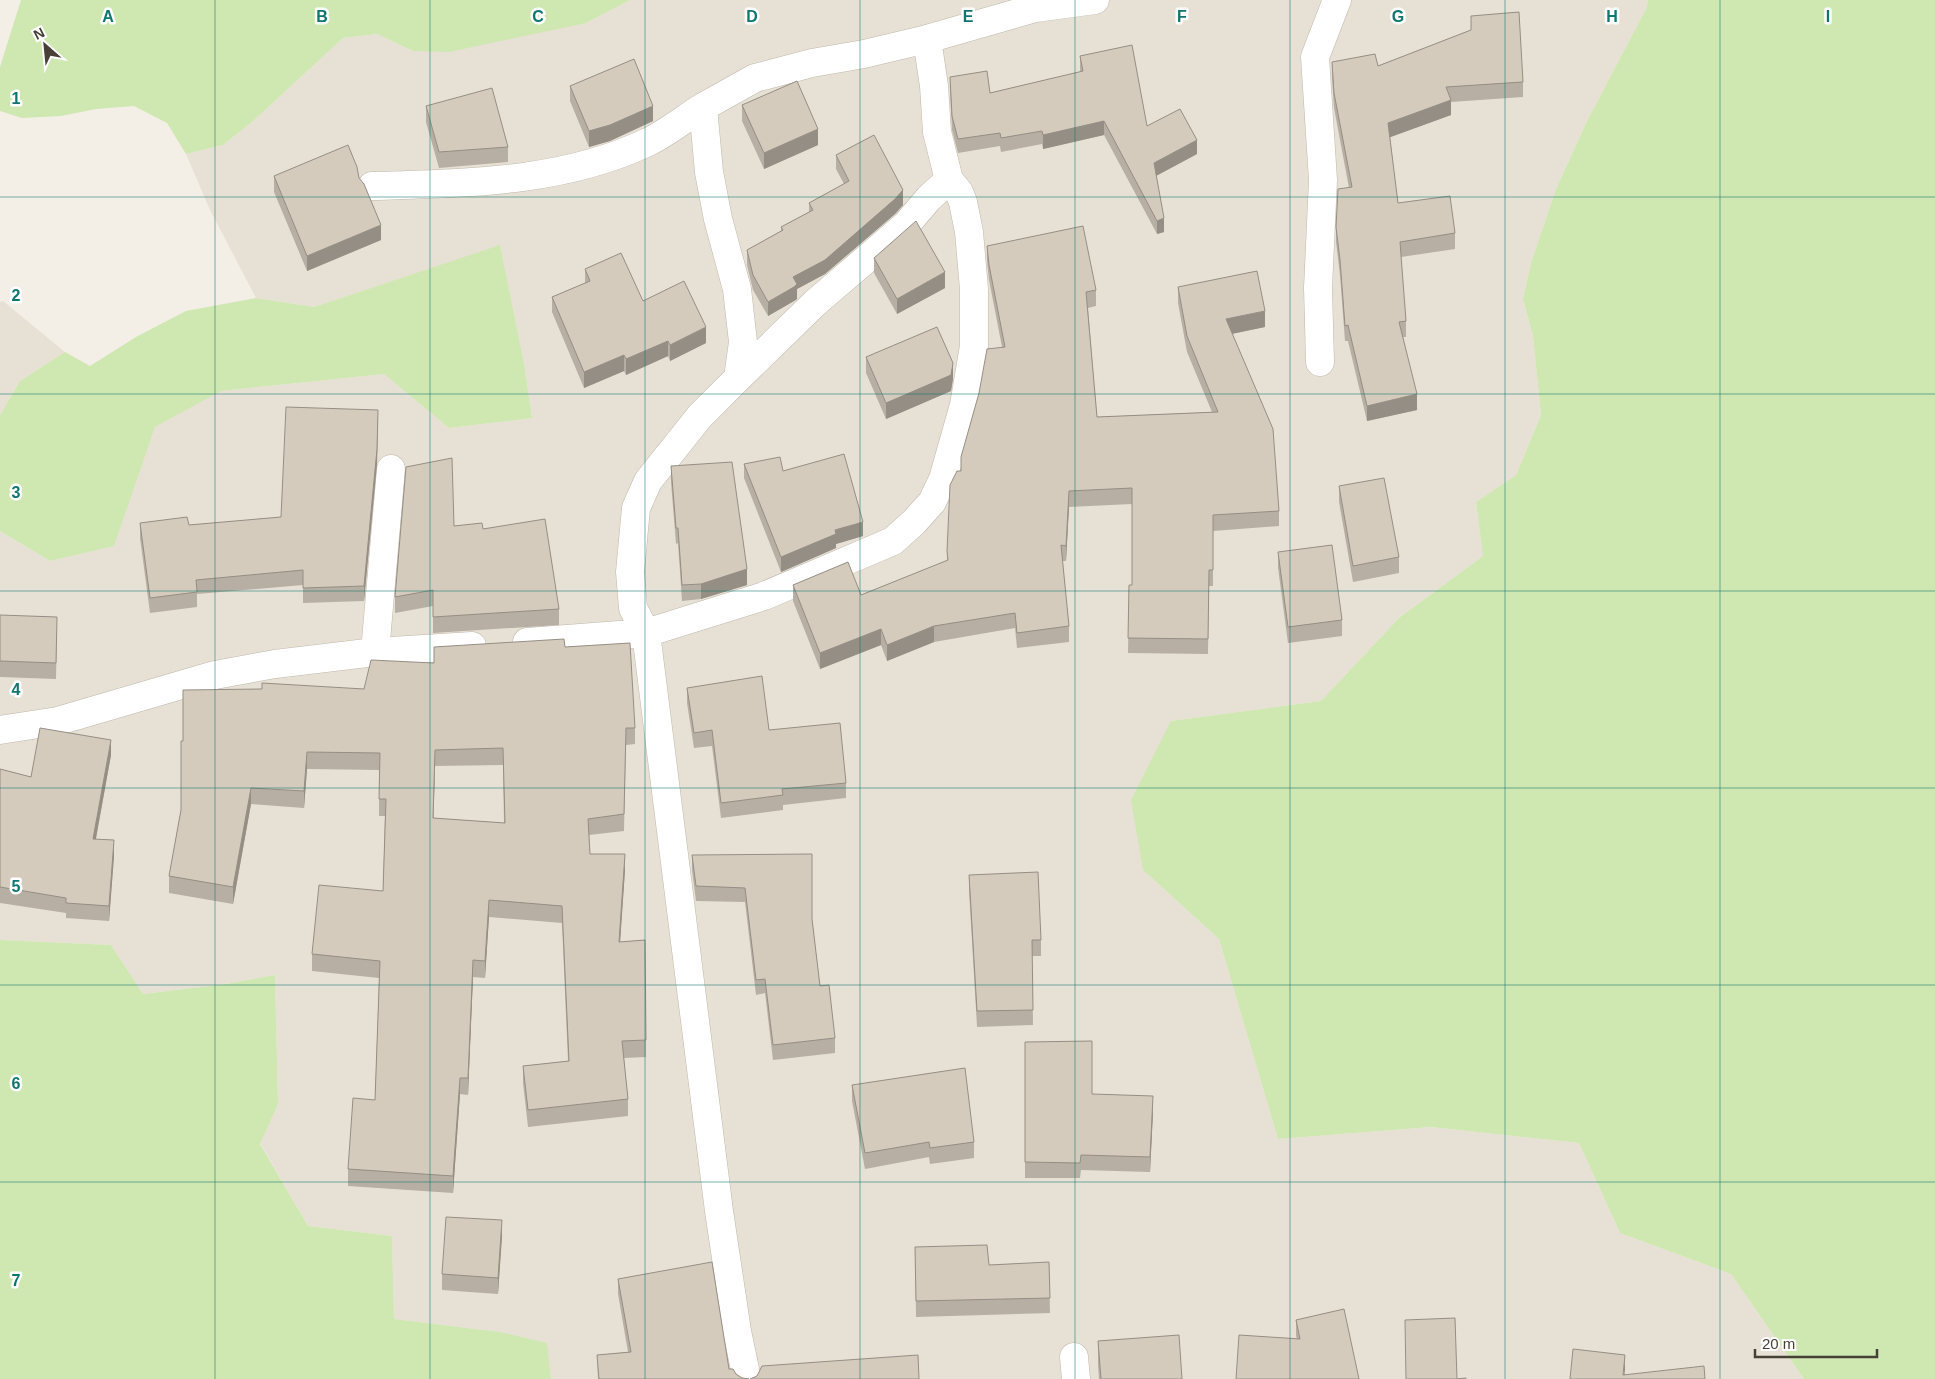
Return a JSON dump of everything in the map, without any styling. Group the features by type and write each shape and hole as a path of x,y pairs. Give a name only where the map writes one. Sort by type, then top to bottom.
{"street":[{"path":"372,186 503,180 594,162 649,142 702,107 755,78 812,63 927,40 1035,8 1095,0"},
{"path":"1320,362 1318,288 1323,180 1315,57 1337,0"},
{"path":"0,730 58,721 215,675 275,664 375,652 595,638 646,632 764,596 893,541 932,502 943,479 964,405 974,346 974,288 969,232 963,202 959,192 949,180 938,132 927,40"},
{"path":"702,107 714,200 737,289 743,342 738,378"},
{"path":"747,1379 737,1330 719,1211 646,632 633,608 630,572 636,508 648,481 700,416 815,303 906,225 929,198 949,180"},
{"path":"375,652 391,469"}],"shaded area":[{"path":"630,0 1648,0 1647,7 1587,121 1556,189 1531,263 1523,299 1533,336 1541,415 1516,475 1476,502 1483,556 1399,618 1321,701 1171,721 1143,870 1219,939 1278,1139 1431,1127 1579,1143 1620,1233 1731,1274 1804,1379 551,1379 546,1343 500,1332 394,1319 392,1236 308,1226 260,1143 278,1104 275,975 226,984 143,994 111,945 0,940 0,531 50,561 113,546 155,427 220,391 384,374 449,428 532,418 524,363 500,246 314,307 256,298 210,210 186,154 223,145 252,122 343,38 377,34 413,51 586,23"},
{"path":"3,301 65,352 20,381 0,415 0,302"}],"green space":[{"path":"21,0 630,0 586,23 449,52 413,51 377,34 343,38 252,122 223,145 186,154 167,123 134,106 96,109 61,116 22,118 0,111 0,67"},
{"path":"1648,0 1935,0 1935,1379 1804,1379 1731,1274 1620,1233 1579,1143 1431,1127 1278,1139 1219,939 1143,870 1131,800 1171,721 1321,701 1399,618 1483,556 1476,502 1516,475 1541,415 1533,336 1523,299 1531,263 1556,189 1587,121 1647,7"},
{"path":"500,245 524,363 532,418 449,428 384,374 221,391 155,427 114,546 50,561 0,531 0,415 20,381 65,352 90,366 136,337 186,311 256,298 314,307"},
{"path":"0,940 111,945 143,994 226,984 275,975 278,1104 260,1144 308,1226 392,1236 394,1319 500,1332 547,1343 551,1379 0,1379"}],"building":[{"path":"1519,12 1523,82 1446,87 1451,100 1388,123 1398,203 1450,196 1455,233 1400,242 1406,321 1399,322 1417,394 1367,406 1348,325 1345,326 1336,227 1338,189 1352,187 1334,93 1332,62 1375,54 1378,66 1471,30 1471,16"},
{"path":"1132,45 1147,126 1180,109 1197,140 1154,163 1164,218 1157,221 1104,121 1043,135 1042,131 1001,138 1000,133 958,139 952,116 950,77 987,71 990,93 1083,71 1080,56"},
{"path":"634,59 653,106 610,125 589,131 570,86"},
{"path":"797,81 818,129 764,153 742,105"},
{"path":"492,88 508,147 439,152 426,106"},
{"path":"874,135 903,190 825,260 793,277 797,284 794,287 768,302 753,275 747,250 783,230 781,227 813,210 809,203 849,181 836,155"},
{"path":"348,145 357,167 359,178 364,184 381,225 307,256 274,176"},
{"path":"916,221 945,272 897,299 874,258"},
{"path":"1083,226 1096,290 1086,292 1097,417 1218,412 1187,336 1178,287 1257,271 1265,311 1226,319 1273,429 1279,511 1213,515 1213,570 1209,570 1208,639 1128,638 1129,585 1132,585 1132,488 1069,491 1066,546 1061,545 1069,626 1017,633 1015,613 934,626 887,645 881,629 820,653 793,585 848,562 861,595 948,560 950,485 957,471 961,471 961,457 979,393 987,349 1005,347 987,246"},
{"path":"621,253 643,301 684,281 706,327 670,345 668,341 626,359 624,355 584,372 552,297 590,281 585,269"},
{"path":"937,327 953,363 951,375 886,403 866,357"},
{"path":"286,407 378,410 377,449 364,586 303,588 303,570 196,580 197,592 150,598 140,523 187,517 189,525 281,517"},
{"path":"844,454 863,522 835,530 836,534 781,557 744,464 780,457 783,471"},
{"path":"452,458 454,526 482,523 483,529 545,519 559,609 433,617 433,590 395,597 406,467"},
{"path":"732,462 747,569 701,584 682,585 671,466"},
{"path":"1384,478 1399,557 1353,566 1339,486"},
{"path":"1332,545 1342,620 1288,627 1278,552"},
{"path":"0,615 57,617 56,663 0,661"},
{"path":"564,639 565,647 630,643 635,728 626,728 624,814 588,819 590,854 625,854 619,942 645,940 646,1040 622,1041 628,1099 528,1110 523,1066 569,1061 562,906 489,900 485,961 473,960 468,1078 460,1078 453,1176 348,1169 353,1098 375,1100 380,961 312,954 319,885 383,891 386,799 379,799 380,753 307,752 304,791 251,788 233,887 169,876 181,810 183,690 262,689 262,683 364,689 371,660 434,663 434,647","holes":["503,748 505,823 433,818 435,750"]},
{"path":"762,676 769,730 840,723 846,783 782,789 783,795 721,803 712,730 694,733 687,688"},
{"path":"40,728 111,740 93,839 114,840 109,906 66,903 66,898 0,887 0,769 31,777"},
{"path":"812,854 812,919 820,986 829,985 835,1038 773,1045 765,979 756,980 745,888 696,886 692,855"},
{"path":"1038,872 1041,940 1032,940 1033,1010 977,1011 969,875"},
{"path":"1092,1041 1092,1094 1153,1096 1150,1157 1081,1155 1080,1163 1025,1162 1025,1042"},
{"path":"965,1068 974,1142 930,1148 929,1142 865,1153 852,1085"},
{"path":"446,1217 502,1220 498,1278 442,1274"},
{"path":"987,1245 989,1265 1049,1262 1050,1298 916,1301 915,1247"},
{"path":"712,1262 729,1369 733,1369 742,1378 749,1379 599,1379 597,1355 631,1352 618,1279"},
{"path":"1344,1309 1359,1379 1236,1379 1239,1335 1300,1339 1296,1320"},
{"path":"1455,1318 1457,1379 1406,1379 1405,1320"},
{"path":"1179,1335 1182,1379 1101,1379 1098,1341"},
{"path":"1573,1349 1625,1355 1623,1375 1704,1366 1705,1379 1570,1379"},
{"path":"918,1355 919,1379 750,1379 757,1376 762,1366"}]}
